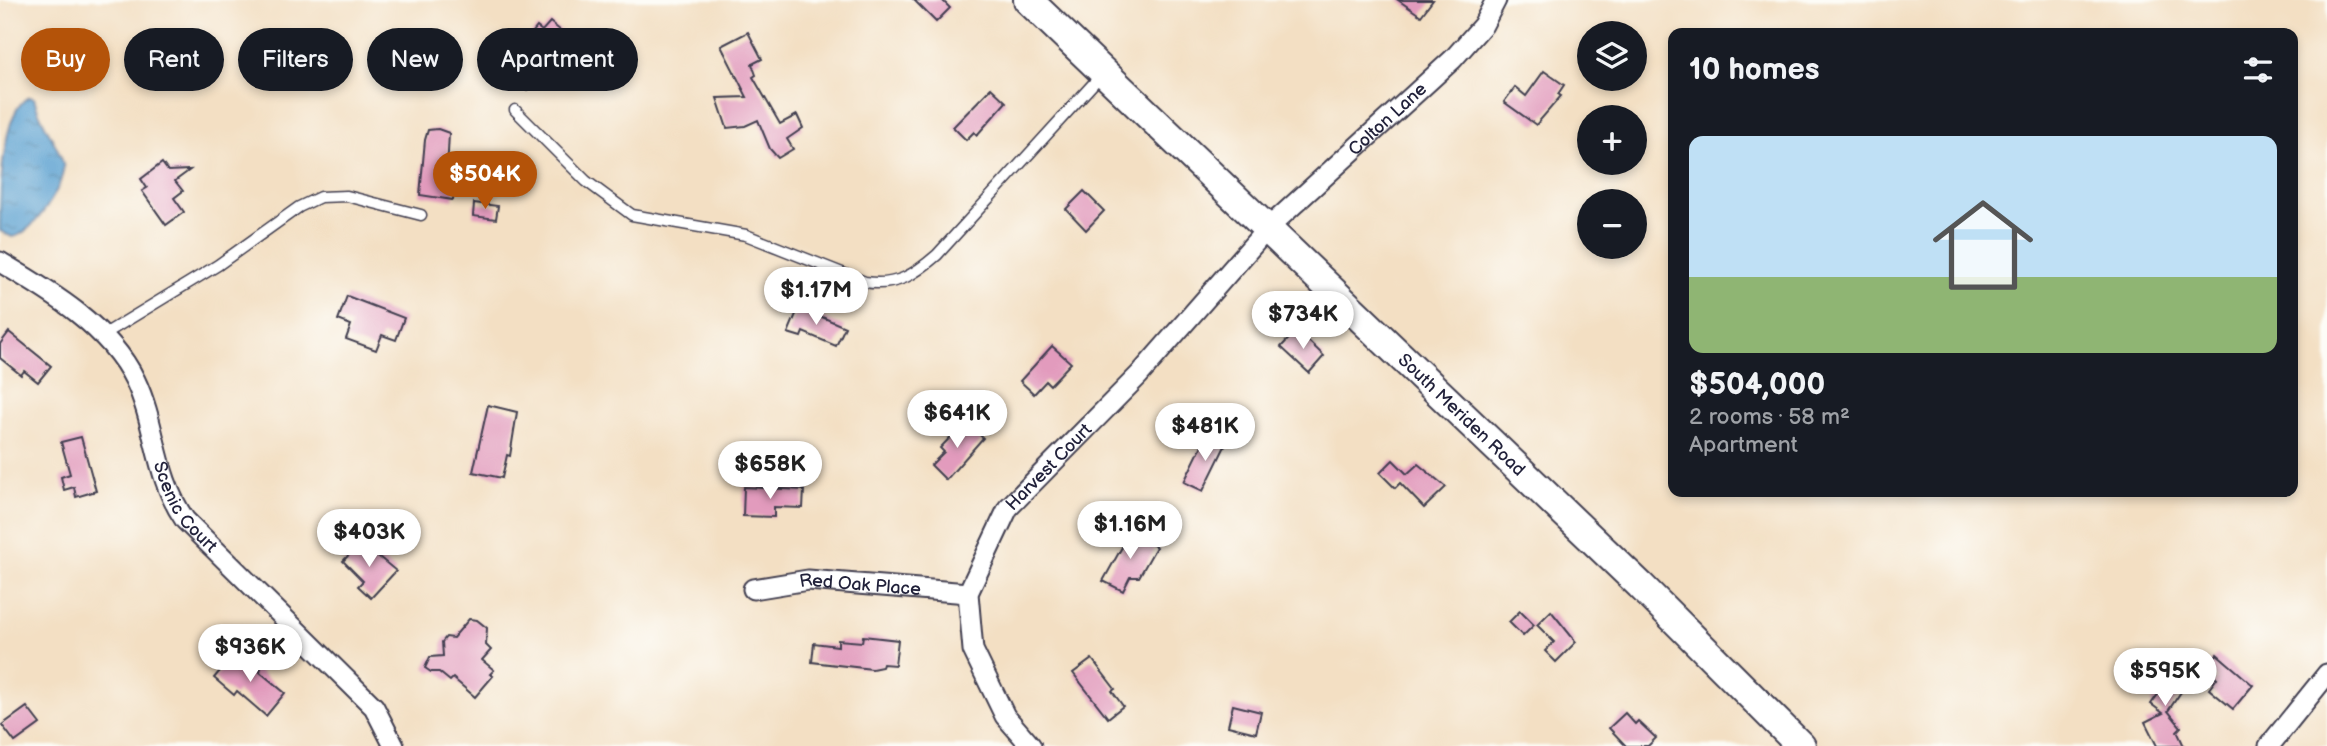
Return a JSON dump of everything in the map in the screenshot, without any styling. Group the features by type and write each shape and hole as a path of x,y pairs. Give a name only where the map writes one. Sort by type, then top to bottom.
{"main road":[{"name":"South Meriden Road","path":"1028,0 1640,585 1801,746"}],"street":[{"name":"Colton Lane","path":"1267,229 1453,59 1483,25 1496,0"},
{"name":"Harvest Court","path":"968,593 1008,508 1139,375 1267,229"},
{"name":"Scenic Court","path":"0,261 40,285 103,335 135,380 169,496 186,520 374,707 394,746"},
{"name":"Red Oak Place","path":"753,589 808,580 968,593"},
{"path":"968,593 973,650 1005,716 1031,746"},
{"path":"2269,746 2327,674"}],"lane":[{"path":"515,110 586,181 632,215 649,221 746,235 865,282 883,285 901,281 918,272 937,255 1103,72"},
{"path":"103,335 218,265 299,207 320,197 347,196 421,215"}],"water":[{"path":"29,97 34,98 58,149 63,173 54,195 38,218 29,228 12,237 0,231 4,158 12,119 19,106"}],"building":[{"path":"914,0 942,0 950,8 936,22"},
{"path":"1398,0 1433,0 1421,16"},
{"path":"550,22 557,28 545,28"},
{"path":"748,32 762,59 752,64 756,75 753,77 780,124 797,115 803,128 787,139 793,149 778,158 770,149 758,120 745,126 727,128 717,98 747,97 721,46"},
{"path":"1544,71 1564,85 1558,94 1561,96 1536,125 1504,102 1515,87 1526,96"},
{"path":"991,88 1006,102 977,135 974,132 966,140 953,127"},
{"path":"438,129 449,133 447,172 457,173 453,200 420,195 425,140 428,130"},
{"path":"162,163 168,171 190,170 175,181 183,191 174,198 184,212 166,225 142,191 147,188 141,179"},
{"path":"1084,191 1104,211 1086,230 1066,209"},
{"path":"474,203 498,206 496,219 473,216"},
{"path":"347,296 404,318 396,340 382,335 376,350 346,339 351,325 338,320"},
{"path":"799,307 845,327 836,346 803,332 801,337 788,333"},
{"path":"1297,330 1324,356 1309,373 1281,347"},
{"path":"9,332 51,366 38,382 24,371 21,375 0,358 0,344"},
{"path":"1052,346 1071,363 1050,385 1046,381 1034,394 1020,381"},
{"path":"488,405 517,412 510,456 507,455 502,478 473,472"},
{"path":"966,421 983,438 946,480 931,465 944,452 940,448"},
{"path":"1207,435 1226,444 1203,491 1184,482"},
{"path":"81,437 96,491 76,497 74,487 64,490 61,477 70,474 61,442"},
{"path":"1393,460 1407,474 1418,464 1446,487 1424,508 1400,483 1395,488 1380,473"},
{"path":"744,487 804,490 803,508 774,507 774,517 743,516"},
{"path":"1131,531 1156,547 1139,577 1130,577 1123,591 1103,581"},
{"path":"361,542 396,571 371,598 358,586 363,581 343,561"},
{"path":"1520,611 1534,625 1523,636 1509,622"},
{"path":"1551,611 1576,642 1556,662 1545,651 1554,642 1537,625"},
{"path":"469,619 477,620 487,628 486,645 491,650 482,660 494,670 490,674 493,676 475,697 453,678 450,681 439,672 431,672 425,668 430,657 443,656 442,642 446,637 453,638"},
{"path":"863,636 898,640 895,665 883,664 882,667 872,669 812,662 814,643 838,646 838,640 862,642"},
{"path":"236,652 253,666 261,667 260,672 285,693 266,716 237,691 234,695 214,678"},
{"path":"2217,654 2253,685 2233,709 2209,689 2217,678 2206,668"},
{"path":"1092,659 1115,689 1112,691 1123,706 1108,718 1073,673"},
{"path":"2167,659 2171,681 2183,689 2168,711 2181,727 2177,731 2184,746 2157,746 2145,722 2163,713 2151,704 2159,693 2153,661"},
{"path":"1233,705 1261,712 1256,733 1228,726"},
{"path":"27,707 40,724 15,742 2,725"},
{"path":"1625,713 1635,724 1638,721 1656,738 1648,746 1626,746 1609,728"}]}
